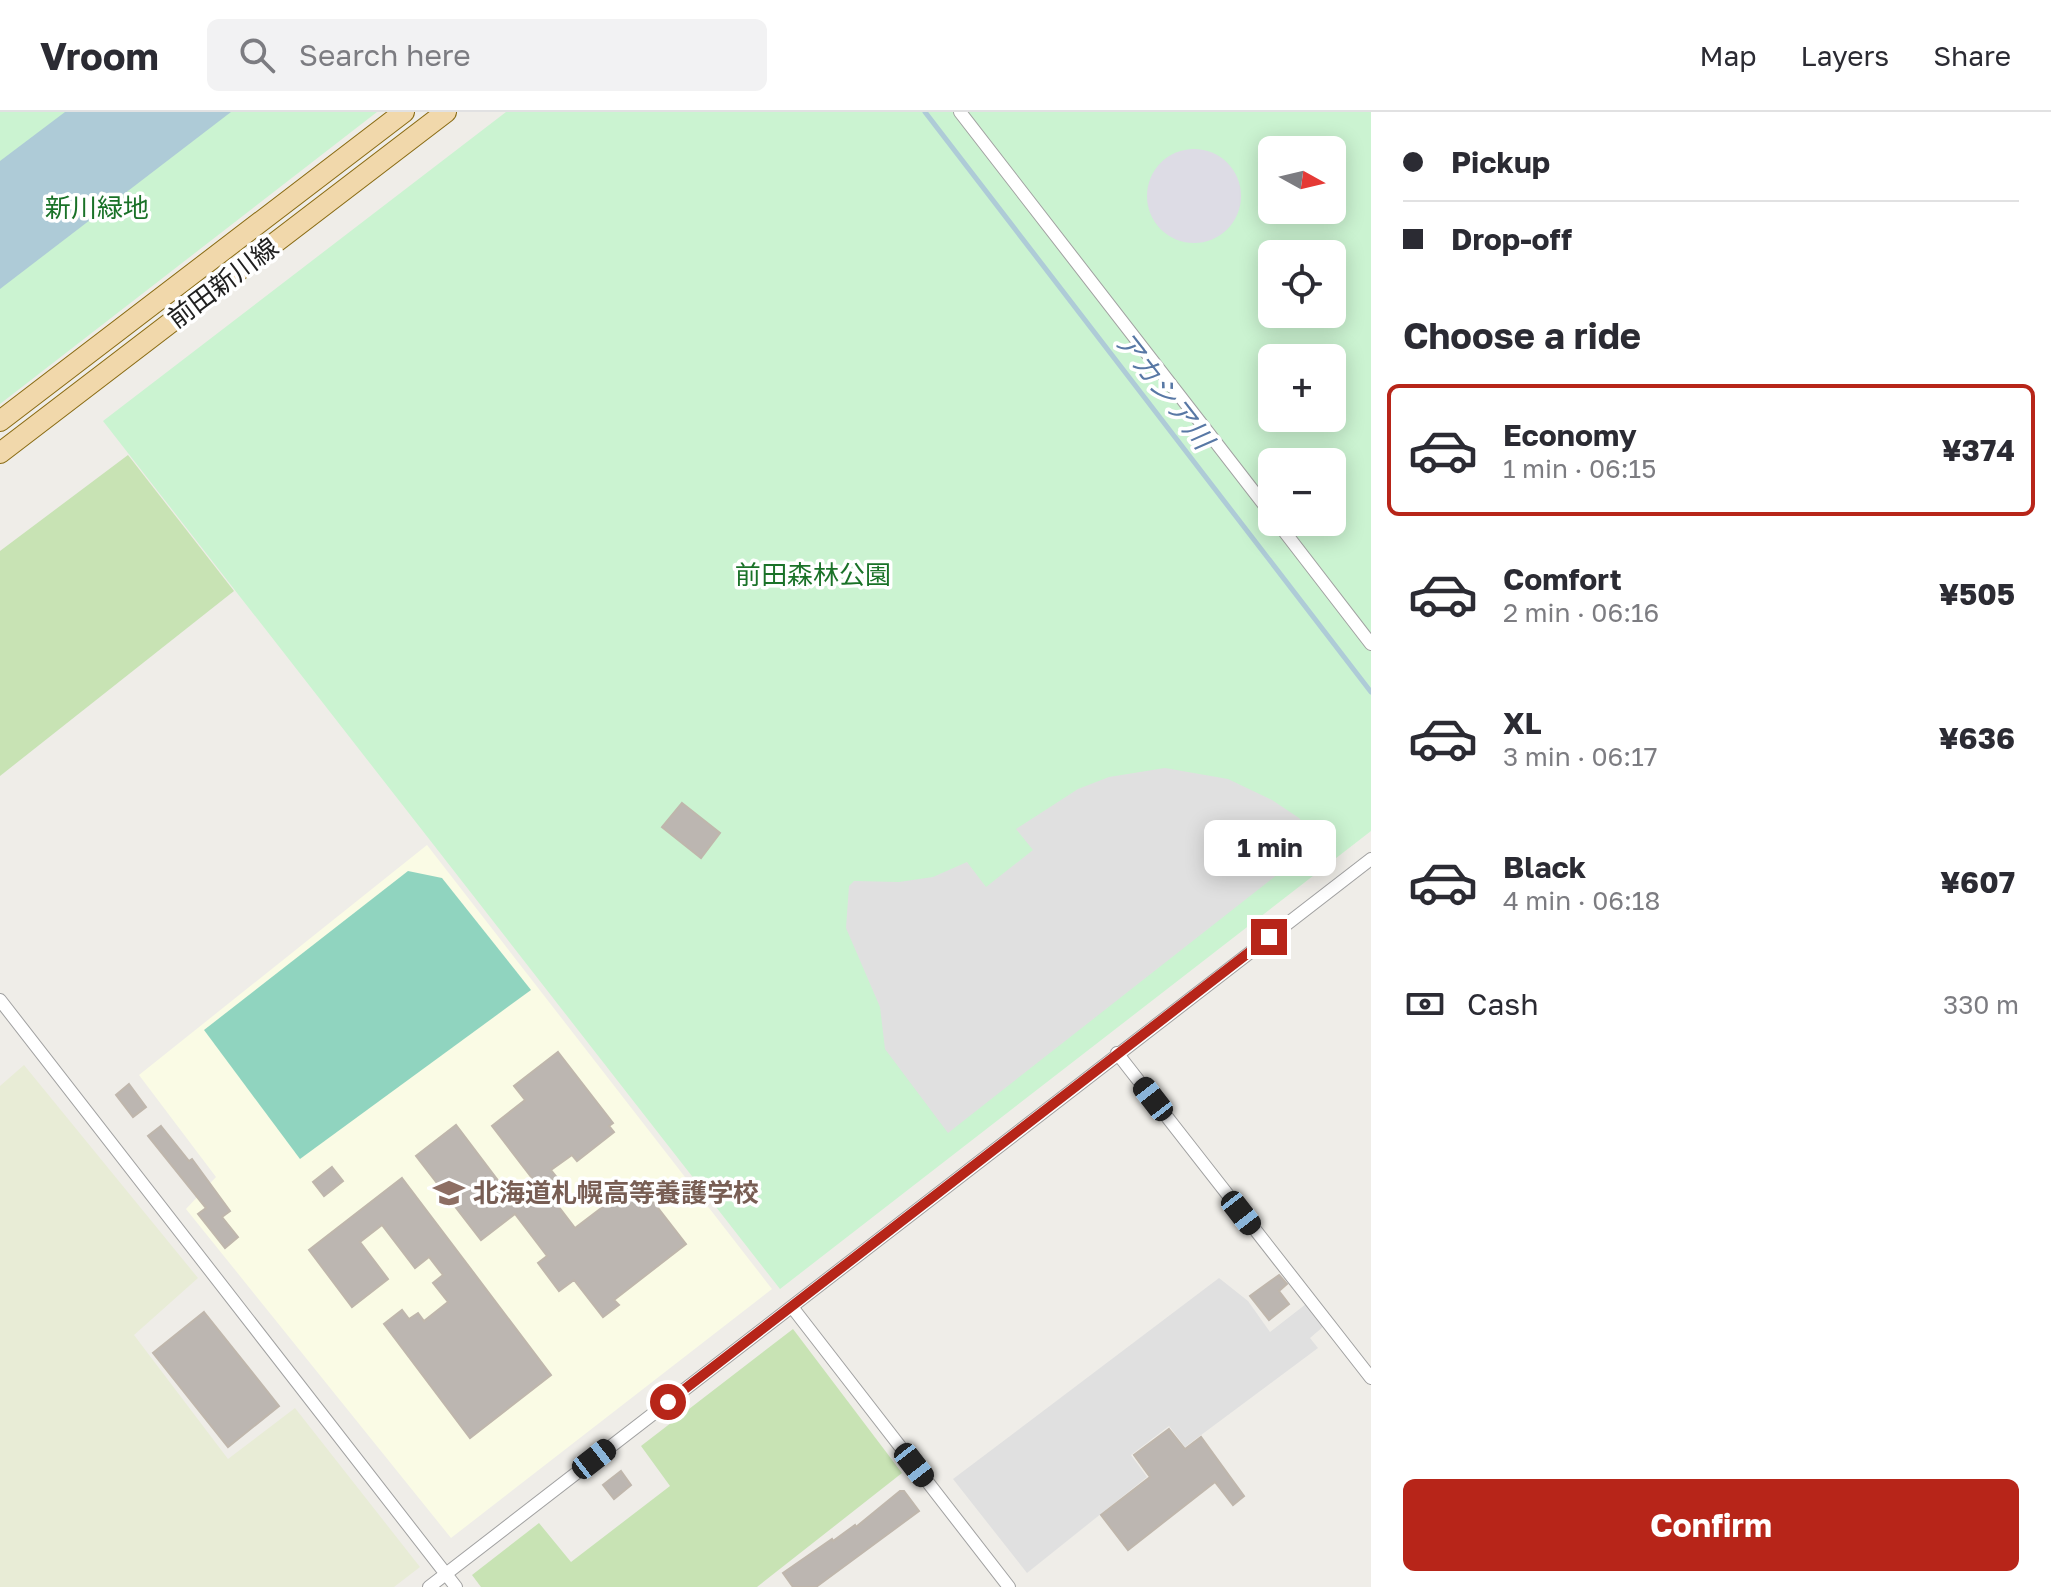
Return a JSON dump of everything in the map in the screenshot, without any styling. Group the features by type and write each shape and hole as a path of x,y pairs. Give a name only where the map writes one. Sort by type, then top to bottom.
{"main road":[{"name":"前田新川線","path":"0,421 404,112"},
{"name":"前田新川線","path":"0,453 446,112"}],"street":[{"path":"960,112 1258,497"},
{"path":"1288,536 1371,644"},
{"path":"429,1587 1371,859"},
{"path":"0,1000 456,1587"},
{"path":"1117,1053 1371,1378"},
{"path":"792,1307 1009,1587"}],"shaded area":[{"path":"1194,149 1212,153 1227,163 1237,178 1241,196 1237,214 1227,229 1212,239 1194,243 1176,239 1161,229 1151,214 1147,196 1151,178 1161,163 1176,153"},
{"path":"1165,768 1228,779 1272,800 1299,818 1320,841 948,1133 885,1049 880,1007 846,928 849,886 854,881 899,882 933,877 967,862 986,887 1033,850 1016,829 1078,789 1109,777"},
{"name":"北海道札幌高等養護学校","path":"427,845 772,1289 451,1538 186,1209 216,1177 139,1075"},
{"path":"24,1065 198,1278 134,1335 228,1459 295,1408 420,1567 394,1587 0,1587 0,1086"},
{"path":"1219,1278 1248,1301 1270,1332 1306,1304 1324,1326 1310,1338 1318,1348 1185,1447 1169,1426 1131,1455 1147,1477 1027,1573 953,1479"}],"green space":[{"name":"新川緑地","path":"0,112 377,112 0,404"},
{"name":"前田森林公園","path":"506,112 1371,112 1371,831 780,1289 103,421"},
{"path":"128,455 234,591 0,776 0,551"},
{"path":"408,871 442,878 531,990 300,1159 204,1030"},
{"path":"793,1329 902,1473 757,1587 481,1587 472,1575 539,1523 571,1562 670,1486 641,1446"}],"water":[{"path":"65,112 231,112 0,289 0,161"}],"building":[{"path":"682,803 720,833 701,858 662,827"},
{"path":"558,1052 613,1123 609,1126 614,1132 577,1161 572,1155 551,1170 559,1180 546,1190 575,1228 637,1181 686,1244 614,1300 619,1305 603,1317 574,1280 559,1291 538,1263 547,1256 515,1214 481,1240 416,1156 456,1125 515,1203 538,1186 492,1126 525,1100 514,1086"},
{"path":"129,1084 146,1107 133,1117 116,1095"},
{"path":"161,1126 189,1161 192,1159 230,1211 222,1217 238,1237 225,1248 198,1214 206,1208 148,1136"},
{"path":"332,1167 343,1181 324,1196 313,1182"},
{"path":"402,1178 551,1375 470,1438 384,1324 402,1310 409,1319 418,1313 424,1321 448,1302 433,1283 443,1275 429,1257 415,1268 382,1225 360,1242 388,1279 352,1307 309,1250"},
{"path":"1279,1275 1287,1284 1279,1291 1289,1304 1269,1320 1250,1296"},
{"path":"204,1312 279,1406 228,1447 153,1353"},
{"path":"1169,1429 1185,1449 1201,1437 1244,1496 1233,1505 1215,1482 1128,1550 1101,1515 1150,1477 1134,1455"},
{"path":"621,1471 631,1485 614,1499 603,1485"},
{"path":"904,1491 919,1511 816,1587 793,1587 783,1573 832,1539 856,1527"}],"waterway":[{"name":"アカシア川","path":"925,112 1371,692"}],"place":[{"name":"北海道札幌高等養護学校","path":"449,1193"}],"route":[{"path":"668,1402 1269,937"}]}
